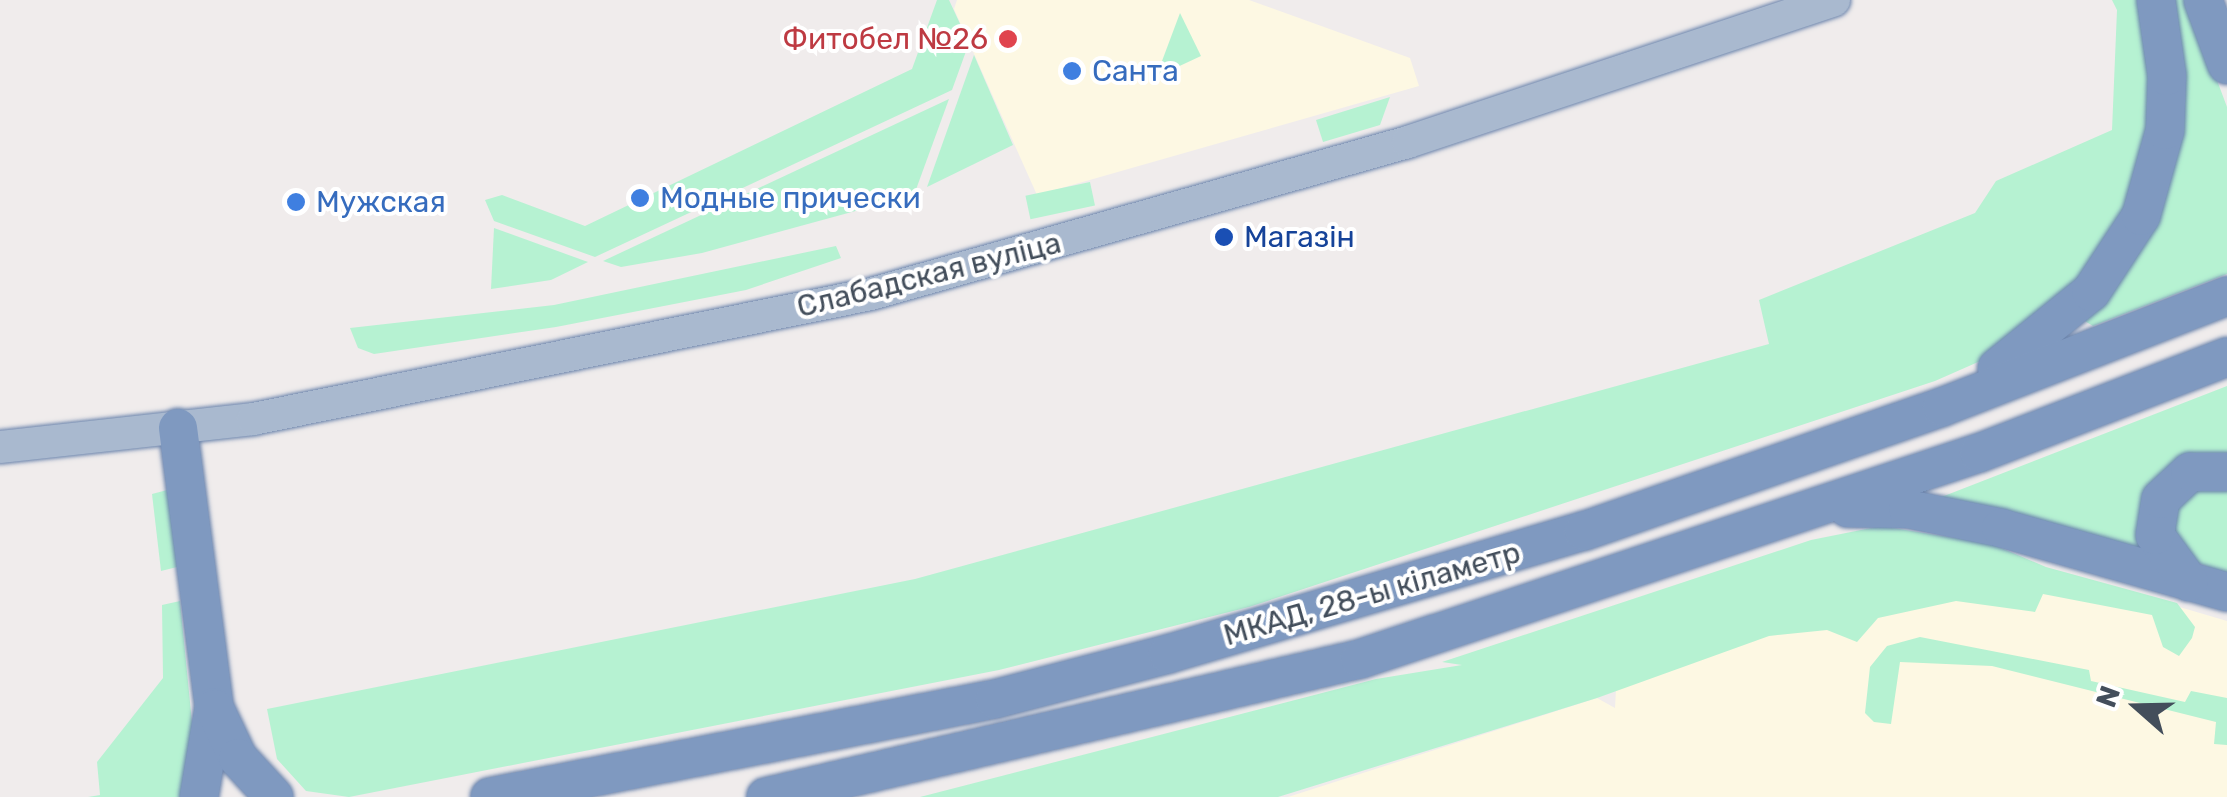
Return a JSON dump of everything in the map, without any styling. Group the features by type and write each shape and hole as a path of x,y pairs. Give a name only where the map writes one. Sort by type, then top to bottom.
{"highway":[{"path":"1942,407 2048,333 2092,292 2141,216 2165,130 2167,76 2156,0"},
{"path":"2203,0 2227,66"},
{"name":"МКАД, 28-ы кіламетр","path":"490,797 995,699 1168,654 1584,531 1942,407 2227,296"},
{"name":"МКАД, 28-ы кіламетр","path":"766,797 1360,659 1811,511 2227,357"},
{"path":"178,428 214,707 199,797"},
{"path":"2189,582 2155,536 2160,499 2190,472 2227,472"},
{"path":"1811,511 1908,509 2002,528 2227,592"},
{"path":"214,707 238,758 274,797"}],"main road":[{"name":"Слабадская вуліца","path":"0,448 178,428 470,379 871,294 1408,142 1834,0"}],"shaded area":[{"path":"957,0 1249,0 1410,58 1419,86 1037,195 954,9"},
{"path":"2000,554 2227,621 2227,797 1288,797 1597,698 1615,708 1616,689"}],"green space":[{"path":"937,0 949,0 969,43 952,90 595,257 494,221 485,200 502,195 585,226 912,69"},
{"path":"2112,0 2141,0 2155,104 2133,202 2080,285 1994,355 1935,381 1249,607 999,670 349,797 306,791 277,759 267,709 915,579 1769,344 1759,300 1975,213 1996,181 2112,130 2117,10"},
{"path":"2171,0 2187,0 2227,107 2227,274 2093,326 2083,320 2131,261"},
{"path":"1180,13 1201,56 1156,77"},
{"path":"974,55 1013,145 927,187"},
{"path":"1390,97 1380,125 1323,142 1316,120"},
{"path":"949,99 914,195 702,253 621,267 603,261"},
{"path":"1090,182 1095,205 1030,219 1025,196"},
{"path":"494,228 588,262 551,280 491,289"},
{"path":"836,246 841,258 746,290 556,327 374,354 358,348 350,328 554,305"},
{"path":"2227,386 2227,461 2196,460 2148,555 1926,503"},
{"path":"2192,483 2227,487 2227,575 2175,553 2169,504"},
{"path":"171,489 177,567 161,571 152,494"},
{"path":"1881,526 1992,544 2046,567 2177,603 2195,627 2192,638 2179,656 2163,647 2152,615 2043,594 2035,612 1956,601 1878,618 1857,642 1827,630 1769,636 1597,698 1278,797 920,797 1376,679 1462,665 1442,662 1811,540"},
{"path":"180,601 196,763 185,797 88,797 100,795 97,762 163,678 162,605"},
{"path":"1920,637 2089,670 2091,681 2185,702 2191,691 2227,698 2227,745 2214,744 2216,722 1992,666 1900,662 1891,724 1874,722 1865,713 1870,667 1887,646"}],"place":[{"name":"Фитобел №26","path":"1008,39"},
{"name":"Санта","path":"1072,71"},
{"name":"Модные прически","path":"640,198"},
{"name":"Мужская","path":"296,202"},
{"name":"Магазін","path":"1224,237"}]}
